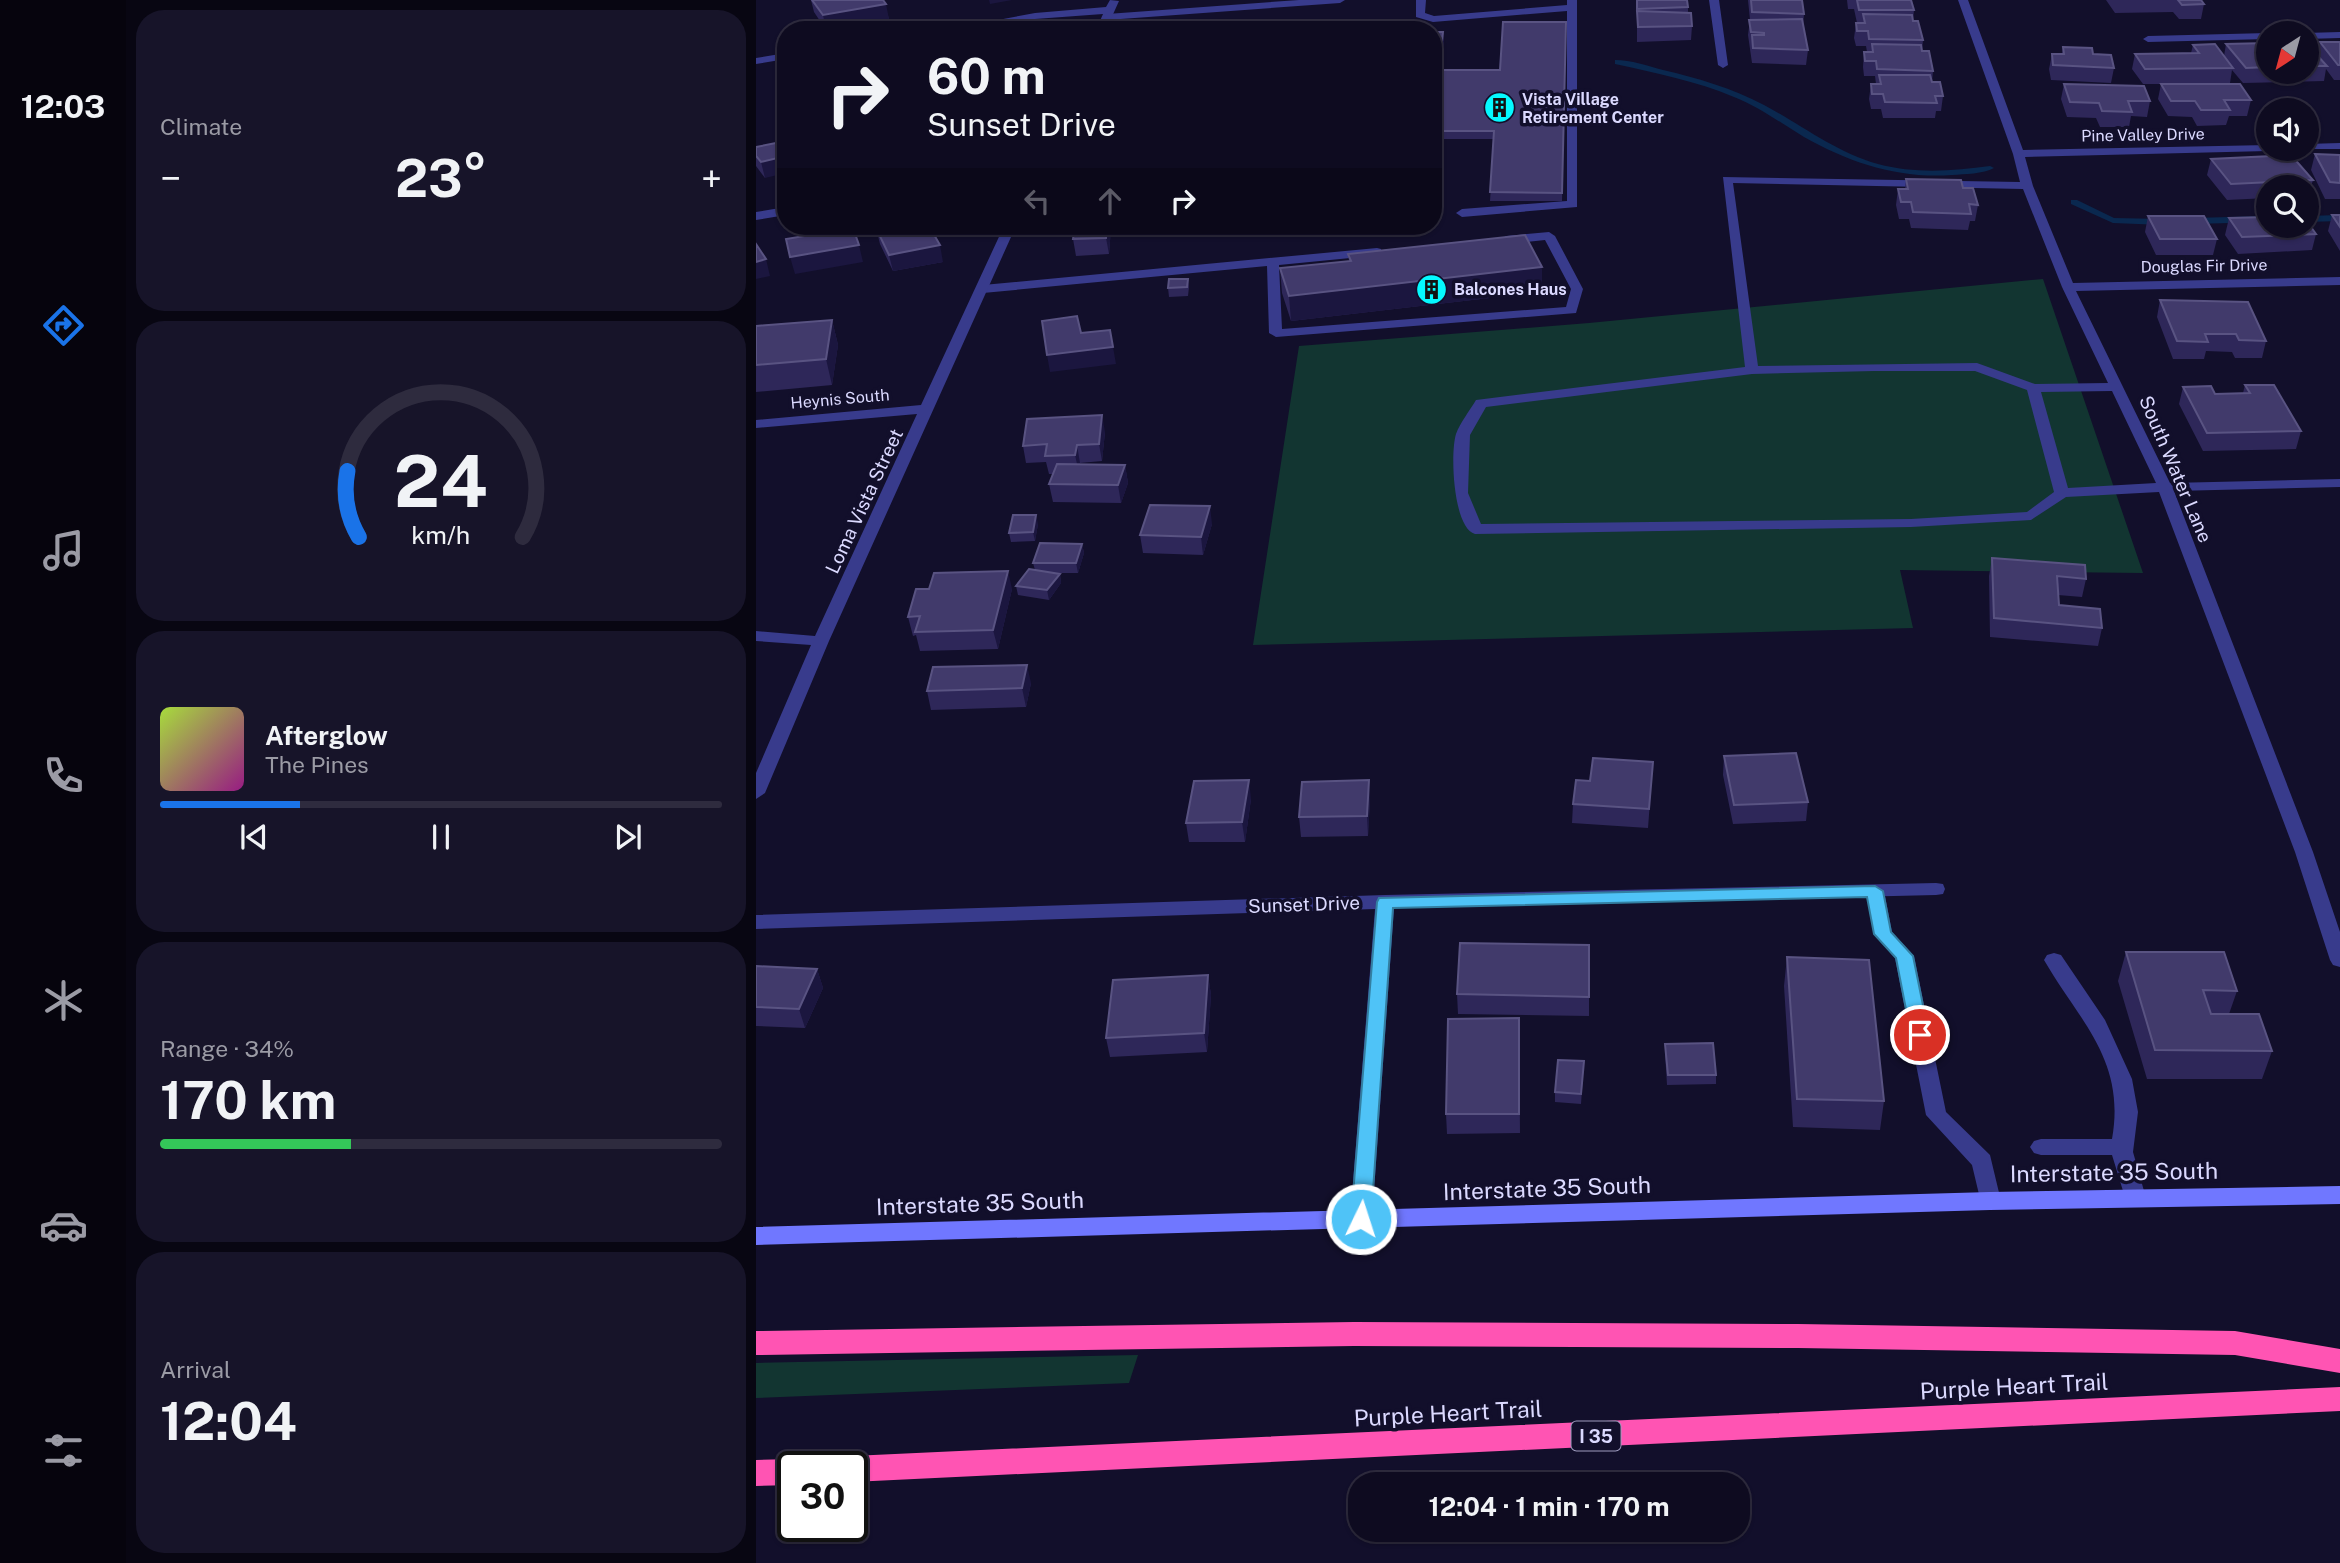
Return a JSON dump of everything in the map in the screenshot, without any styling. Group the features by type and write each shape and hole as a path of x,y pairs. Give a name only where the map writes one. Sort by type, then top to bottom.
{"highway":[{"path":"756,1343 1354,1334 1798,1336 2235,1343 2340,1361"},
{"name":"Purple Heart Trail","path":"868,1468 1437,1444 2340,1399"},
{"path":"756,1473 777,1472"}],"main road":[{"name":"Interstate 35 South","path":"756,1236 1990,1201 2340,1195"}],"street":[{"path":"1010,21 1111,9 1340,0"},
{"path":"1421,0 1420,15 1433,19 1573,4 1573,204 1462,213"},
{"path":"1714,0 1723,65"},
{"name":"South Water Lane","path":"1963,0 2019,154 2027,186 2068,287 2165,487 2304,852 2340,960"},
{"path":"2319,36 2340,35"},
{"path":"2148,39 2256,36"},
{"path":"756,61 777,58"},
{"path":"2319,147 2340,146"},
{"name":"Pine Valley Drive","path":"2019,154 2256,148"},
{"path":"1752,370 1727,179 2027,186"},
{"path":"756,216 777,213"},
{"name":"Loma Vista Street","path":"756,793 821,641 1006,235"},
{"path":"1273,261 1276,333 1570,310 1577,289 1549,236 1494,241"},
{"path":"983,289 1397,250"},
{"name":"Douglas Fir Drive","path":"2068,287 2340,281"},
{"path":"2117,387 2033,388 1977,368 1752,370 1481,403 1463,435 1461,493 1475,529 1911,523 2031,516 2062,492 2340,483"},
{"path":"2033,388 2062,492"},
{"name":"Heynis South","path":"756,424 927,410"},
{"path":"756,636 821,641"},
{"name":"Sunset Drive","path":"756,922 1385,902 1936,889"},
{"path":"1875,891 1882,934 1904,956 1936,1115 1982,1161 1990,1201"},
{"path":"1361,1219 1385,902"},
{"path":"2054,960 2103,1033 2118,1068 2126,1096 2128,1120 2122,1147 2135,1198"},
{"path":"2041,1147 2122,1147"}],"green space":[{"path":"2043,279 2143,573 1900,570 1913,628 1253,645 1299,346 1589,323"},
{"path":"1138,1355 1129,1383 756,1398 756,1363"}],"building":[{"path":"812,0 883,0 886,4 823,15"},
{"path":"1637,0 1687,0 1688,7 1637,9"},
{"path":"1751,0 1802,0 1804,14 1752,12"},
{"path":"1857,0 1911,0 1914,10 1859,10"},
{"path":"2178,0 2201,0 2204,4 2182,5"},
{"path":"1637,11 1691,13 1692,26 1638,27"},
{"path":"1863,14 1912,15 1913,21 1918,21 1923,40 1869,39 1868,31 1857,31 1856,23 1865,23"},
{"path":"1802,19 1808,50 1753,48 1752,35 1764,33 1751,32 1749,20"},
{"name":"Vista Village Retirement Center","path":"1503,22 1566,22 1562,193 1490,192 1494,131 1442,131 1442,70 1500,70"},
{"path":"2320,42 2340,42 2340,65 2338,65"},
{"path":"2256,43 2256,68 2246,68 2226,44"},
{"path":"1872,44 1921,45 1922,51 1929,51 1933,71 1877,69 1876,61 1865,61 1864,52 1873,52"},
{"path":"2215,44 2233,68 2145,69 2135,54 2199,53 2193,45"},
{"path":"2063,47 2092,48 2093,54 2111,55 2114,68 2053,65 2052,54 2064,54"},
{"path":"2319,57 2327,66 2319,66"},
{"path":"1879,75 1930,75 1932,82 1940,82 1943,96 1935,96 1937,103 1885,102 1883,94 1872,94 1871,84 1881,84"},
{"path":"2064,84 2144,86 2150,101 2128,101 2132,112 2102,111 2099,103 2070,102"},
{"path":"2161,84 2240,84 2251,100 2224,100 2230,110 2201,110 2195,101 2171,101"},
{"path":"777,143 777,158 761,162 756,156 756,147"},
{"path":"2319,154 2340,155 2340,183 2330,182 2319,161"},
{"path":"2256,157 2256,161 2296,161 2309,175 2256,175 2256,183 2231,184 2211,159"},
{"path":"1906,179 1961,180 1963,188 1973,188 1978,205 1969,204 1971,214 1913,212 1911,202 1901,202 1898,189 1908,189"},
{"path":"2332,215 2340,215 2340,227"},
{"path":"2148,216 2204,216 2217,239 2160,239"},
{"path":"2256,217 2256,236 2242,237 2229,218"},
{"path":"810,235 855,235 859,245 790,257 786,239"},
{"path":"879,235 934,235 940,245 889,255"},
{"path":"1074,235 1106,235 1106,238 1073,239"},
{"path":"1525,235 1542,267 1289,296 1280,268 1351,261 1348,254"},
{"path":"756,244 766,259 756,262"},
{"path":"1169,279 1188,279 1187,287 1168,288"},
{"path":"2160,300 2248,302 2266,341 2239,340 2236,334 2205,334 2208,342 2177,341"},
{"path":"1077,316 1081,333 1110,330 1113,347 1047,355 1042,321"},
{"path":"832,320 826,359 756,365 756,326"},
{"path":"2245,385 2274,385 2301,431 2207,433 2183,387 2211,386 2215,394 2250,393"},
{"path":"1102,415 1099,444 1077,445 1075,455 1045,456 1047,444 1023,446 1027,419"},
{"path":"1057,464 1125,465 1118,485 1049,484"},
{"path":"1150,505 1210,506 1201,537 1140,535"},
{"path":"1013,515 1036,515 1033,532 1009,533"},
{"path":"1040,543 1082,544 1076,563 1033,563"},
{"path":"1992,558 2085,565 2086,579 2057,576 2059,605 2100,609 2102,628 1994,618"},
{"path":"1029,569 1060,574 1047,590 1016,586"},
{"path":"1008,571 993,630 915,632 920,616 908,617 916,589 929,589 934,573"},
{"path":"1027,665 1022,688 927,691 933,667"},
{"path":"1796,753 1808,802 1734,805 1724,756"},
{"path":"1593,758 1653,762 1649,809 1573,804 1576,780 1590,781"},
{"path":"1249,780 1242,822 1186,823 1194,781"},
{"path":"1369,780 1367,816 1299,817 1302,782"},
{"path":"1460,943 1589,945 1589,997 1457,994"},
{"path":"2126,952 2224,952 2237,991 2203,990 2211,1014 2259,1014 2272,1051 2155,1050"},
{"path":"1787,957 1869,960 1884,1101 1797,1099"},
{"path":"756,966 817,969 799,1009 756,1007"},
{"path":"1208,975 1204,1033 1106,1038 1113,980"},
{"path":"1519,1018 1519,1114 1446,1114 1448,1019"},
{"path":"1713,1043 1716,1075 1668,1075 1665,1044"},
{"path":"1558,1060 1584,1061 1581,1094 1555,1092"}],"waterway":[{"path":"1618,62 1688,78 1739,96 1832,149 1875,166 1941,174 1990,168"},
{"path":"2074,202 2113,220 2163,222"},
{"path":"2319,219 2340,218"},
{"path":"2192,221 2256,219"}],"place":[{"name":"Vista Village Retirement Center","path":"1499,108"},
{"name":"Balcones Haus","path":"1431,289"}],"route":[{"path":"1361,1219 1385,902 1875,891 1882,934 1904,956 1920,1035"}]}
